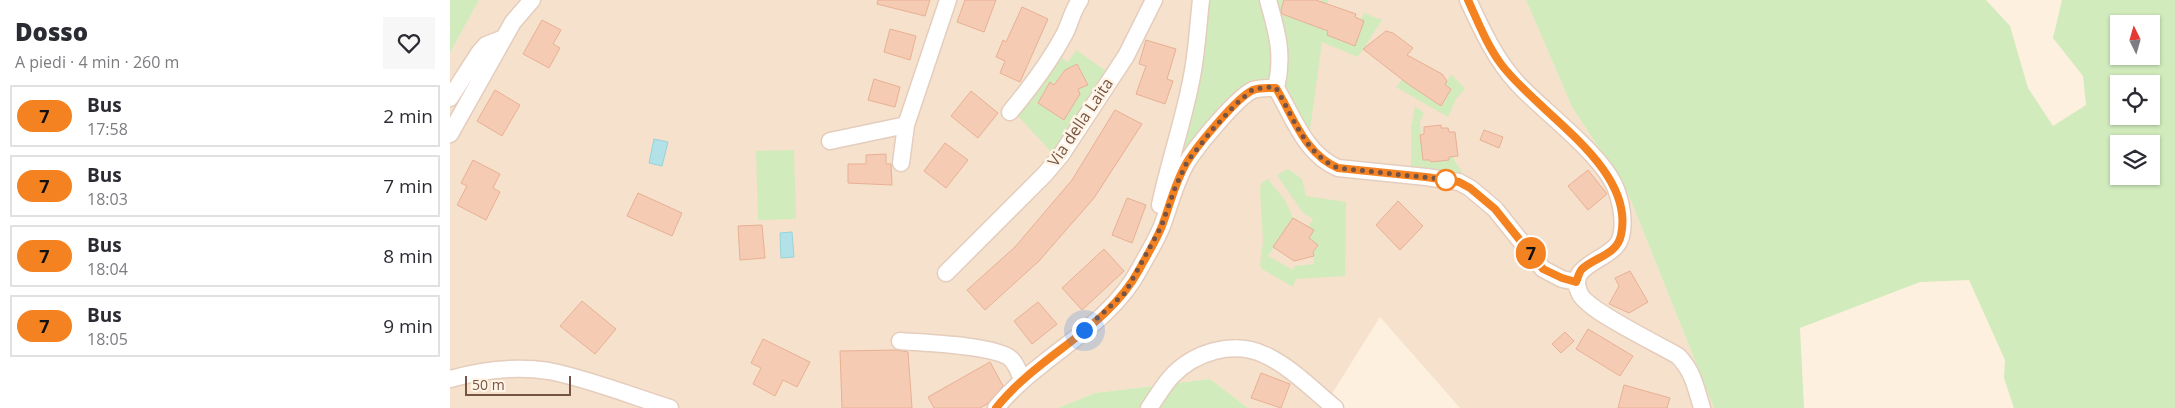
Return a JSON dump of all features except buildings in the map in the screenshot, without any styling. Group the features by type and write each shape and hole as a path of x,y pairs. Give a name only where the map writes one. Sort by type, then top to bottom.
{"street":[{"path":"450,134 513,22 532,0"},
{"path":"901,163 906,125 948,0"},
{"path":"1010,112 1052,56 1065,34 1072,12 1080,0"},
{"name":"Via della Laita","path":"946,273 1045,174 1061,154 1126,56 1154,0"},
{"path":"1161,227 1158,211 1169,162 1186,108 1193,74 1201,0"},
{"path":"1268,0 1280,49 1280,72 1276,88 1304,141 1316,154 1328,164 1338,168 1450,180 1470,188 1495,209 1543,269 1576,282"},
{"path":"1468,0 1481,29 1501,64 1532,99 1594,157 1608,174 1617,191 1622,222 1621,235 1617,246 1581,270 1576,282 1580,295 1589,306 1678,356 1687,365 1692,374 1700,408"},
{"path":"450,98 486,45 504,38"},
{"path":"996,408 1022,380 1098,319 1125,293 1161,227 1187,162 1212,130 1252,90 1265,87 1276,88"},
{"path":"830,140 906,125"},
{"path":"900,341 995,352 1010,358 1017,367 1022,380"},
{"path":"1149,408 1170,377 1190,360 1207,353 1225,350 1244,350 1264,354 1284,366 1335,408"},
{"path":"450,379 472,373 519,369 550,372 670,408"}],"shaded area":[{"path":"479,0 1526,0 1572,107 1627,191 1714,408 1460,408 1380,317 1323,408 1248,408 1210,379 1095,393 1058,408 450,408 450,53"}],"green space":[{"path":"450,0 479,0 450,53"},
{"path":"1206,0 1262,0 1274,47 1270,79 1265,81 1249,81 1229,100 1166,188"},
{"path":"1272,0 1284,0 1280,14 1312,25 1321,0 1328,0 1325,11 1333,18 1327,35 1352,44 1359,35 1364,21 1361,19 1364,13 1382,20 1358,57 1322,42 1309,137 1296,105 1283,82"},
{"path":"1526,0 1986,0 2010,26 2028,88 2053,126 2086,105 2083,76 2053,38 2062,0 2175,0 2175,408 2014,408 2004,378 2005,360 1969,280 1920,282 1800,328 1804,408 1714,408 1627,191 1572,107"},
{"path":"1076,50 1109,73 1054,155 1015,113 1058,55 1068,62","holes":["1077,64 1088,84 1078,89 1080,94 1064,120 1038,103 1065,70"]},
{"path":"1417,60 1421,63 1441,105 1451,89 1445,85 1451,74 1465,89 1456,99 1448,117 1396,87"},
{"path":"1415,106 1424,113 1420,121 1423,160 1430,159 1431,162 1449,160 1449,157 1453,157 1462,171 1461,175 1411,169 1411,127"},
{"path":"794,150 796,219 758,220 756,151"},
{"path":"1288,169 1302,179 1306,196 1346,202 1345,276 1296,279 1293,287 1262,269 1260,265 1263,241 1260,191 1261,183 1268,179 1285,200 1293,218 1268,256 1293,270 1295,266 1314,264 1313,252 1318,245 1309,238 1314,230 1308,227 1313,219 1303,213 1277,175"},
{"path":"1210,379 1248,408 1058,408 1095,393"}],"water":[{"path":"654,139 668,142 662,166 649,163"},
{"path":"792,232 794,257 781,258 780,233"}],"bus line":[{"name":"7","path":"996,408 1026,375 1098,319 1125,293 1161,227 1187,162 1212,130 1236,104 1252,90 1265,87 1276,88 1292,114 1304,141 1328,164 1338,168 1459,182 1470,188 1495,209 1543,269 1576,282 1581,270 1617,246 1621,235 1622,222 1617,191 1608,174 1594,157 1532,99 1501,64 1481,29 1468,0"}],"route":[{"path":"1084,330 1125,293 1161,227 1187,162 1212,130 1252,90 1265,87 1276,88 1292,114 1304,141 1328,164 1338,168 1450,180 1446,180"}]}
